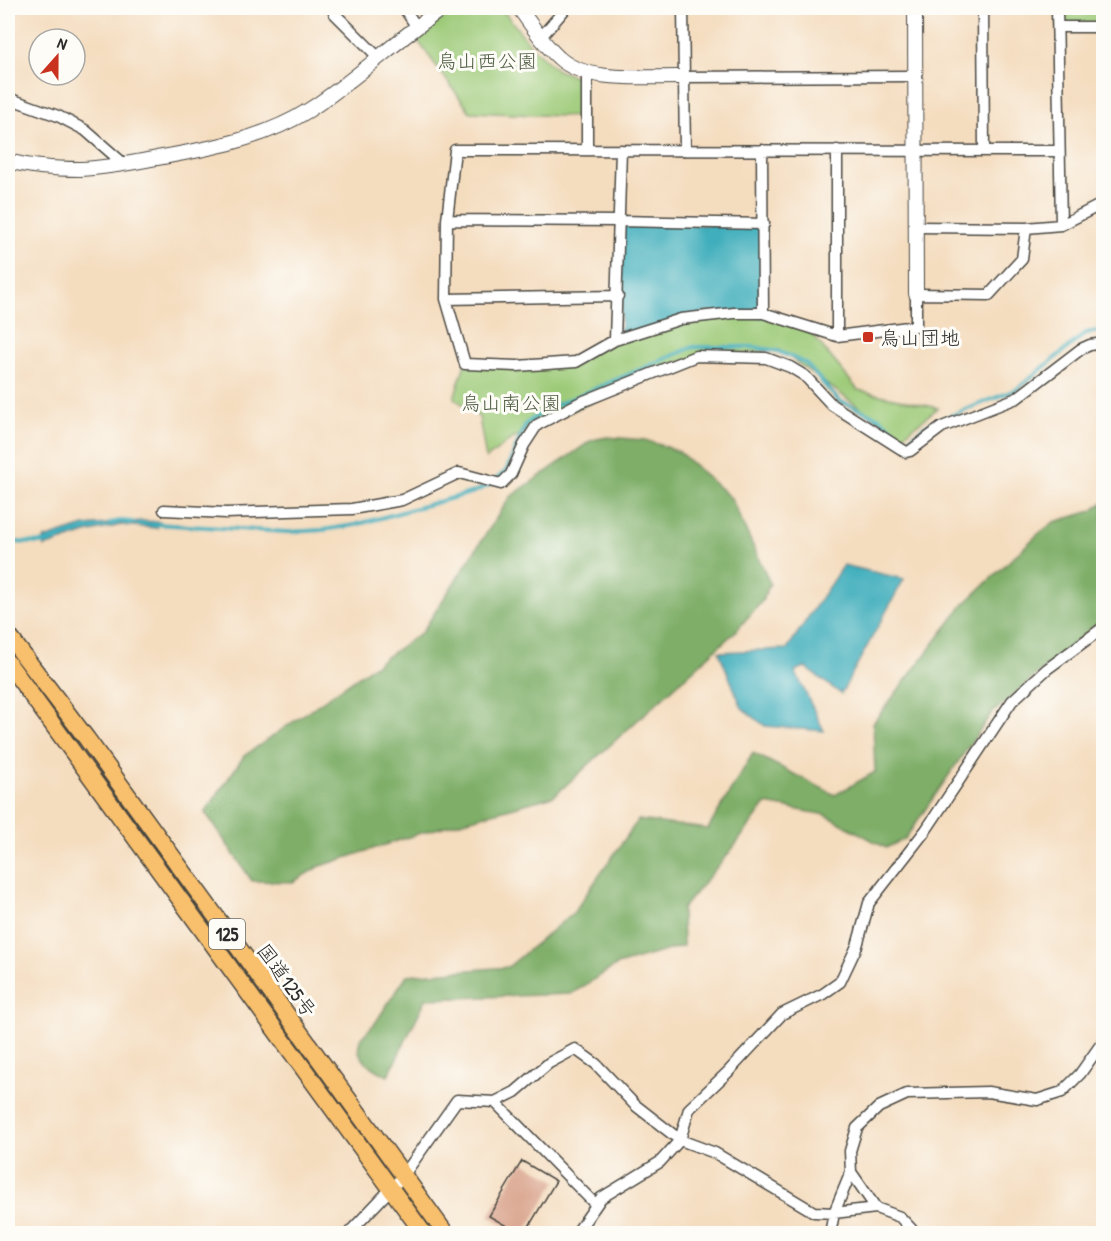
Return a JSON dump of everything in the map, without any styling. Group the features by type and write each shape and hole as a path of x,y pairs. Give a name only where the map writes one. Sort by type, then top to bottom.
{"highway":[{"name":"国道125号","path":"8,635 87,739 397,1182 424,1233"},
{"name":"国道125号","path":"8,663 397,1182 446,1233"}],"street":[{"path":"338,8 334,13 378,57"},
{"path":"404,8 416,26"},
{"path":"8,161 34,166 80,169 124,164 230,143 278,127 307,112 416,26 443,8"},
{"path":"519,8 561,60 587,72 605,76 915,76"},
{"path":"541,37 566,8"},
{"path":"683,8 685,150"},
{"path":"915,8 915,150 916,326 837,336 763,313 734,313 681,320 615,340 576,362 517,366 465,364 446,298 447,220 455,150 915,150 1059,151"},
{"path":"983,8 984,151"},
{"path":"1057,8 1061,225"},
{"path":"1058,27 1104,27"},
{"path":"587,72 587,150"},
{"path":"8,98 58,116 85,130 124,164"},
{"path":"615,340 621,150"},
{"path":"762,150 763,313"},
{"path":"837,150 837,336"},
{"path":"916,227 1026,228 1061,225 1104,203"},
{"path":"447,220 619,220 764,224"},
{"path":"916,294 989,295 1022,259 1026,228"},
{"path":"446,298 618,296"},
{"path":"164,510 226,513 352,509 402,500 459,473 501,484 511,474 524,445 537,425 579,403 696,356 766,358 790,367 805,376 832,405 906,452 942,427 1017,398 1081,350 1090,345 1104,343"},
{"path":"576,1233 600,1198 660,1162 680,1140 689,1109 728,1072 782,1014 823,994 840,982 857,946 869,903 926,830 1012,701 1047,669 1104,627"},
{"path":"830,1233 834,1213 851,1172 850,1151 857,1128 879,1107 907,1094 988,1092 1037,1100 1062,1092 1080,1074 1104,1041"},
{"path":"348,1233 397,1182 457,1100 495,1102 515,1092 549,1063 575,1049 596,1064 635,1105 680,1140 715,1153 814,1212 834,1213 876,1209 900,1218 916,1233"},
{"path":"495,1102 596,1205"},
{"path":"851,1172 876,1209"}],"green space":[{"name":"烏山西公園","path":"457,8 501,8 533,48 557,70 583,79 583,117 470,112 415,37"},
{"path":"1057,8 1103,8 1103,27 1058,27"},
{"name":"烏山南公園","path":"763,313 806,327 858,390 938,408 901,437 779,350 678,362 510,440 486,459 479,417 454,398 465,364 576,362 615,340 681,319"},
{"path":"607,437 645,440 678,451 731,498 770,583 763,600 735,632 554,796 421,833 318,867 293,882 252,881 205,812 244,756 422,632 510,497 592,440"},
{"path":"1103,502 1103,618 991,714 905,839 886,848 826,815 766,804 682,909 683,946 617,965 571,994 426,999 388,1076 365,1061 359,1049 359,1043 407,975 508,967 574,912 638,820 708,829 753,753 835,795 875,772 873,723 963,605 1037,535 1054,522 1092,511"}],"water":[{"path":"622,223 765,226 763,317 706,312 620,341"},
{"path":"142,521 159,522 157,528 121,525 86,533 44,547 44,539 84,526"},
{"path":"843,565 904,579 841,694 805,667 795,671 824,731 765,726 742,708 719,652 787,649"}],"building":[{"path":"522,1161 556,1181 525,1233 519,1233 489,1216"}],"waterway":[{"path":"155,524 288,532 322,530 355,525 474,492 489,485 506,471 526,424 547,409 693,347 753,347 777,351 805,363 839,401 880,418 906,442 925,426 1017,389 1086,333 1104,330"},
{"path":"110,523 132,522"},
{"path":"8,542 49,543"}],"place":[{"name":"烏山団地","path":"868,337"}]}
